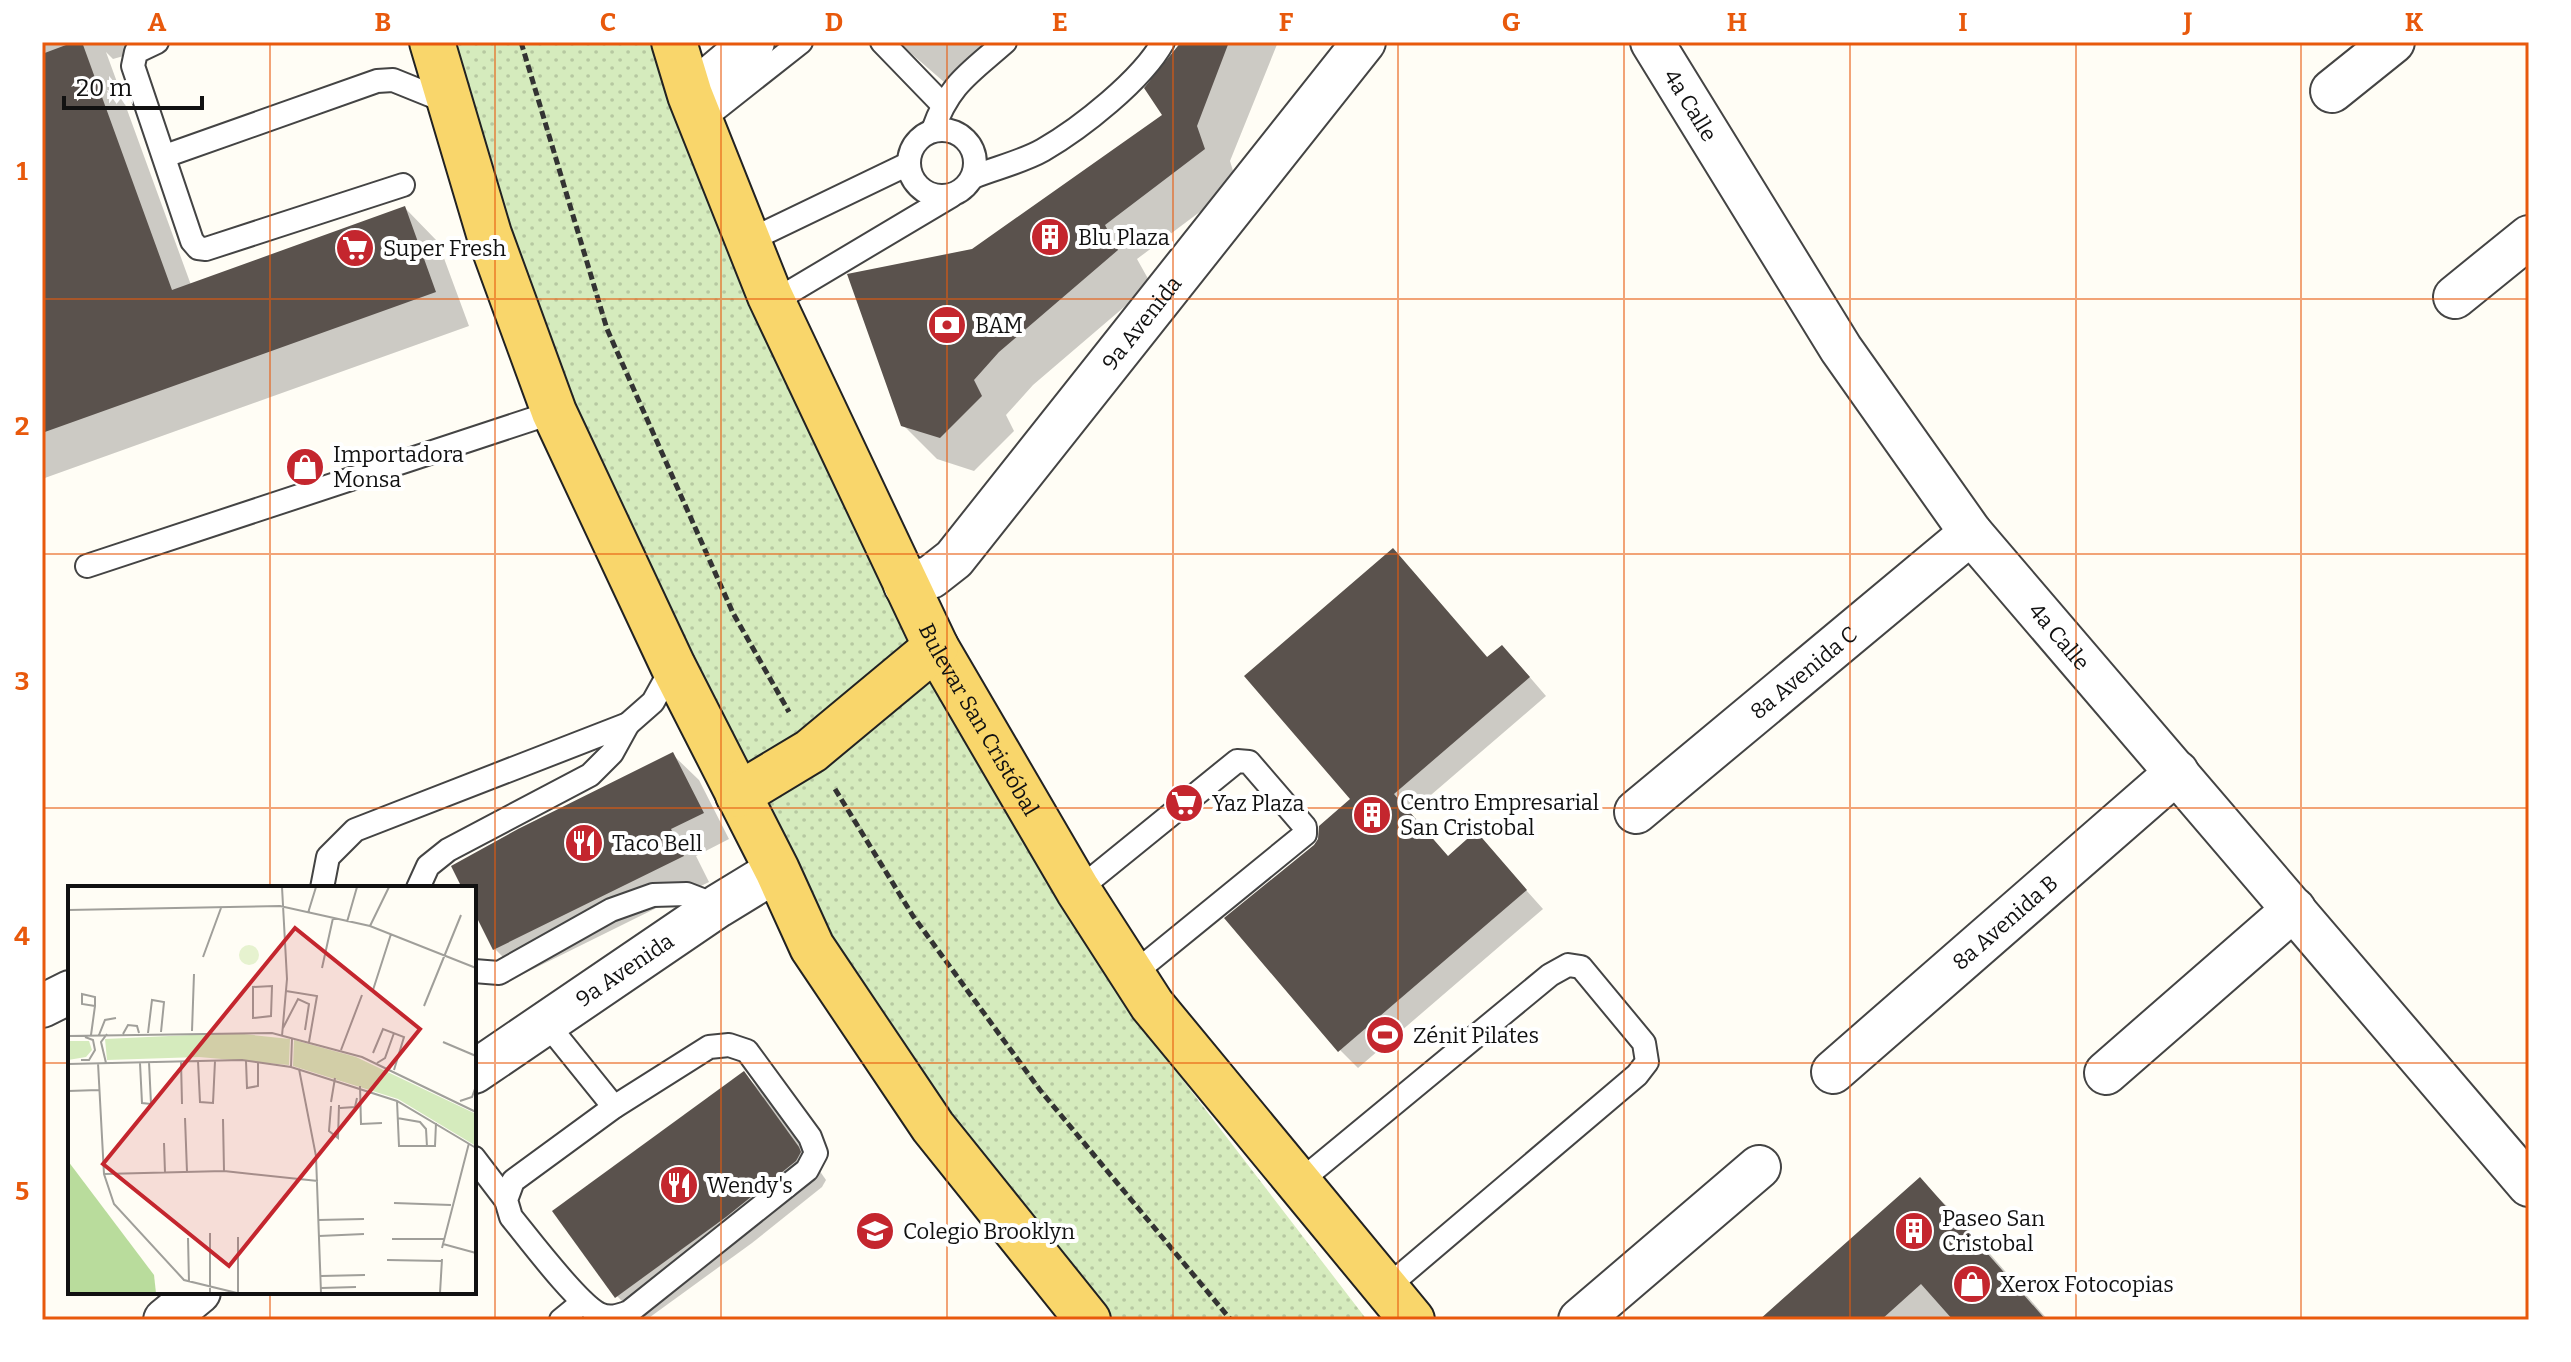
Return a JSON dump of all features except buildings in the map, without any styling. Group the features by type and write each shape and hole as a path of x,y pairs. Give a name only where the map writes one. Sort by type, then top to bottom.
{"main road":[{"path":"432,42 489,234 554,412 673,666 777,870 812,947 933,1127 1088,1320"},
{"name":"Bulevar San Cristóbal","path":"674,42 695,108 773,302 936,647 1078,890 1152,1005 1399,1304"},
{"path":"738,795 811,751 936,647"}],"street":[{"path":"695,108 753,42"},
{"name":"9a Avenida","path":"905,585 931,577 954,559 1364,42"},
{"name":"4a Calle","path":"1652,42 1841,349 1971,533 2529,1185"},
{"path":"2332,91 2393,42"},
{"path":"2455,297 2529,237"},
{"name":"8a Avenida C","path":"1636,812 1971,533"},
{"name":"8a Avenida B","path":"1833,1072 2177,772"},
{"name":"9a Avenida","path":"476,1071 718,906 777,870"},
{"path":"2106,1073 2294,909"},
{"path":"42,1006 68,993"},
{"path":"1580,1320 1759,1167"},
{"path":"165,1320 197,1294"}],"lane":[{"path":"157,42 136,52 133,66 192,241 198,248 206,249 403,185"},
{"path":"695,108 801,42"},
{"path":"882,42 942,104"},
{"path":"933,130 942,104 955,86 1005,42"},
{"path":"973,177 1042,150 1105,105 1154,58 1163,42"},
{"path":"165,156 377,81 393,80 451,103"},
{"path":"773,302 964,189 973,177 976,162 972,148 962,137 948,131 933,130 920,137 911,149 908,164 913,179 922,190 936,196 951,196"},
{"path":"748,241 908,164"},
{"path":"87,566 554,412"},
{"path":"419,886 428,866 448,850 590,775 612,753 628,724 653,702 673,666"},
{"path":"322,886 328,857 355,830 628,724"},
{"path":"1078,890 1237,761 1249,762 1305,827 1305,834 1132,975"},
{"path":"476,971 499,973 611,910 653,895 687,894 718,906"},
{"path":"1298,1183 1550,975 1568,965 1581,967 1644,1043 1647,1062 1399,1304"},
{"path":"547,1024 614,1107"},
{"path":"476,1161 506,1200 511,1217 583,1302 599,1314 614,1318 629,1312 807,1170 816,1153 810,1137 747,1051 729,1045 709,1047 614,1107 513,1181 506,1200"},
{"path":"561,1320 583,1302"}],"green space":[{"path":"452,42 653,42 916,644 742,772 620,523 521,276"},
{"path":"931,672 1036,861 1155,1044 1367,1320 1109,1320 923,1080 819,929 754,802"}],"place":[{"name":"Blu Plaza","path":"1050,237"},
{"name":"Super Fresh","path":"355,248"},
{"name":"BAM","path":"947,325"},
{"name":"Importadora Monsa","path":"305,467"},
{"name":"Yaz Plaza","path":"1184,803"},
{"name":"Centro Empresarial San Cristobal","path":"1372,815"},
{"name":"Taco Bell","path":"584,843"},
{"name":"Zénit Pilates","path":"1385,1035"},
{"name":"Wendy's","path":"679,1185"},
{"name":"Colegio Brooklyn","path":"875,1231"},
{"name":"Paseo San Cristobal","path":"1914,1231"},
{"name":"Xerox Fotocopias","path":"1972,1284"}]}
